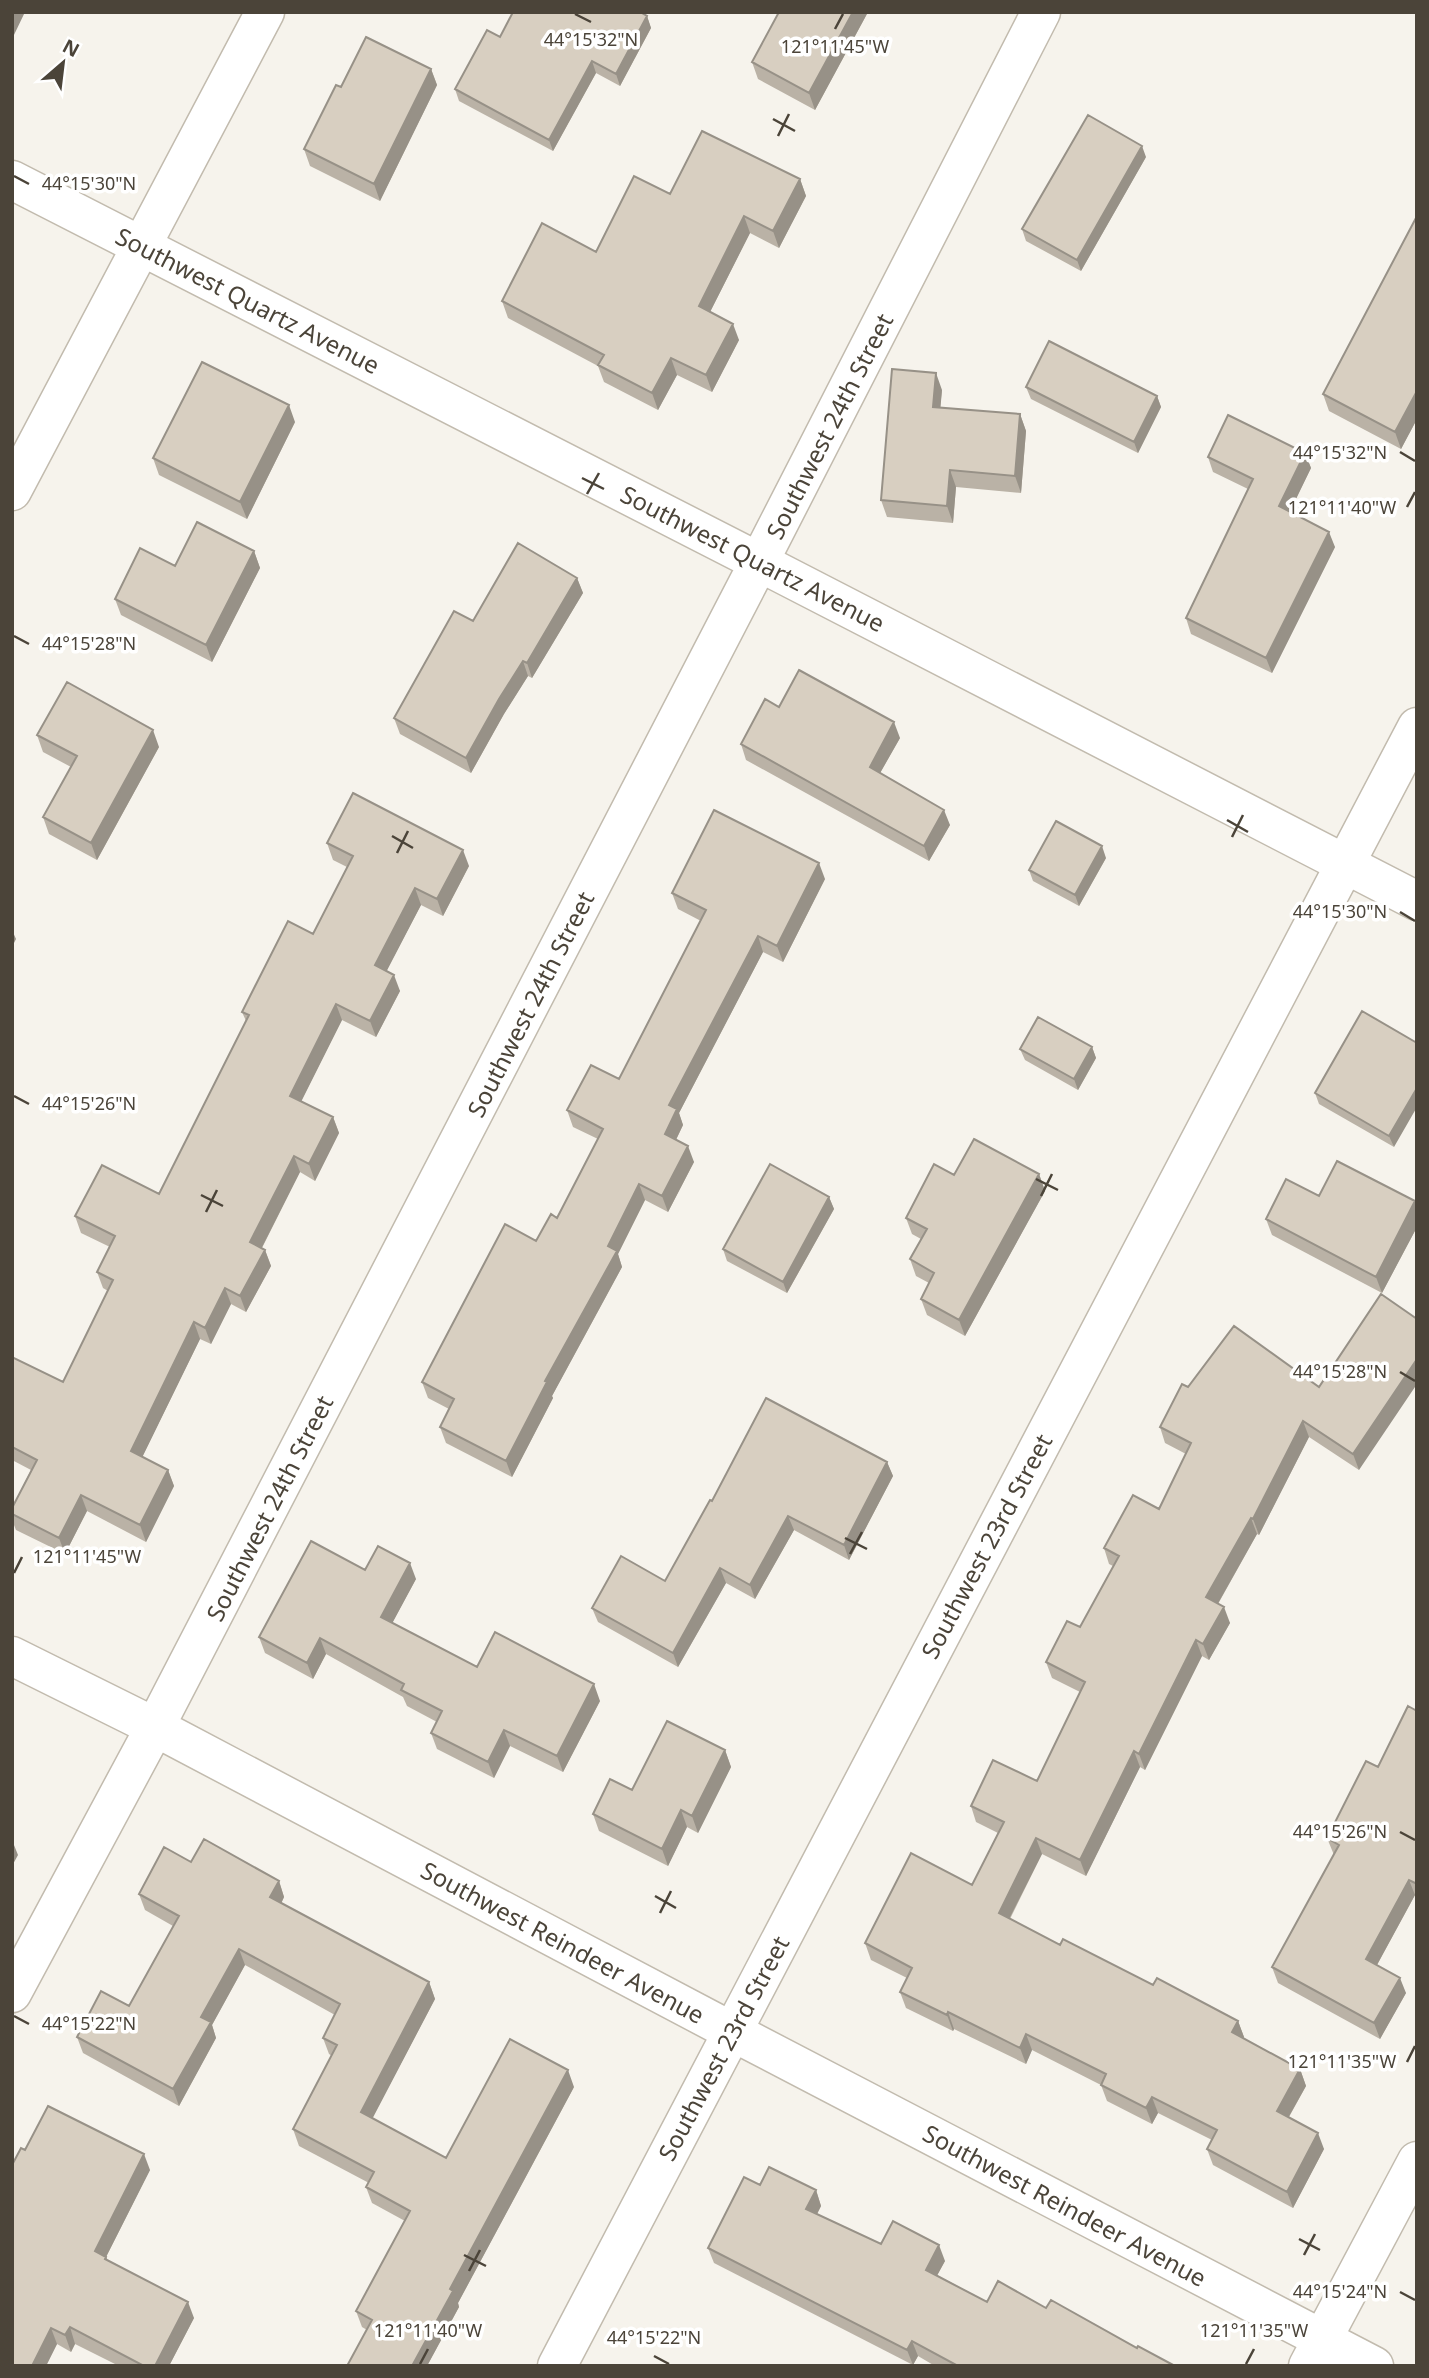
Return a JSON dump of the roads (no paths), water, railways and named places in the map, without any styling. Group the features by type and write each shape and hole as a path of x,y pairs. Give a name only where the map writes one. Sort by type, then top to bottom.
{"street":[{"path":"12,491 265,12"},
{"name":"Southwest 24th Street","path":"12,1993 156,1727 760,562 1041,12"},
{"name":"Southwest Quartz Avenue","path":"12,180 1417,901"},
{"name":"Southwest 23rd Street","path":"557,2366 1417,727"},
{"name":"Southwest Reindeer Avenue","path":"12,1656 156,1727 731,2031 1315,2353 1374,2366"},
{"path":"1315,2353 1417,2161"}]}
